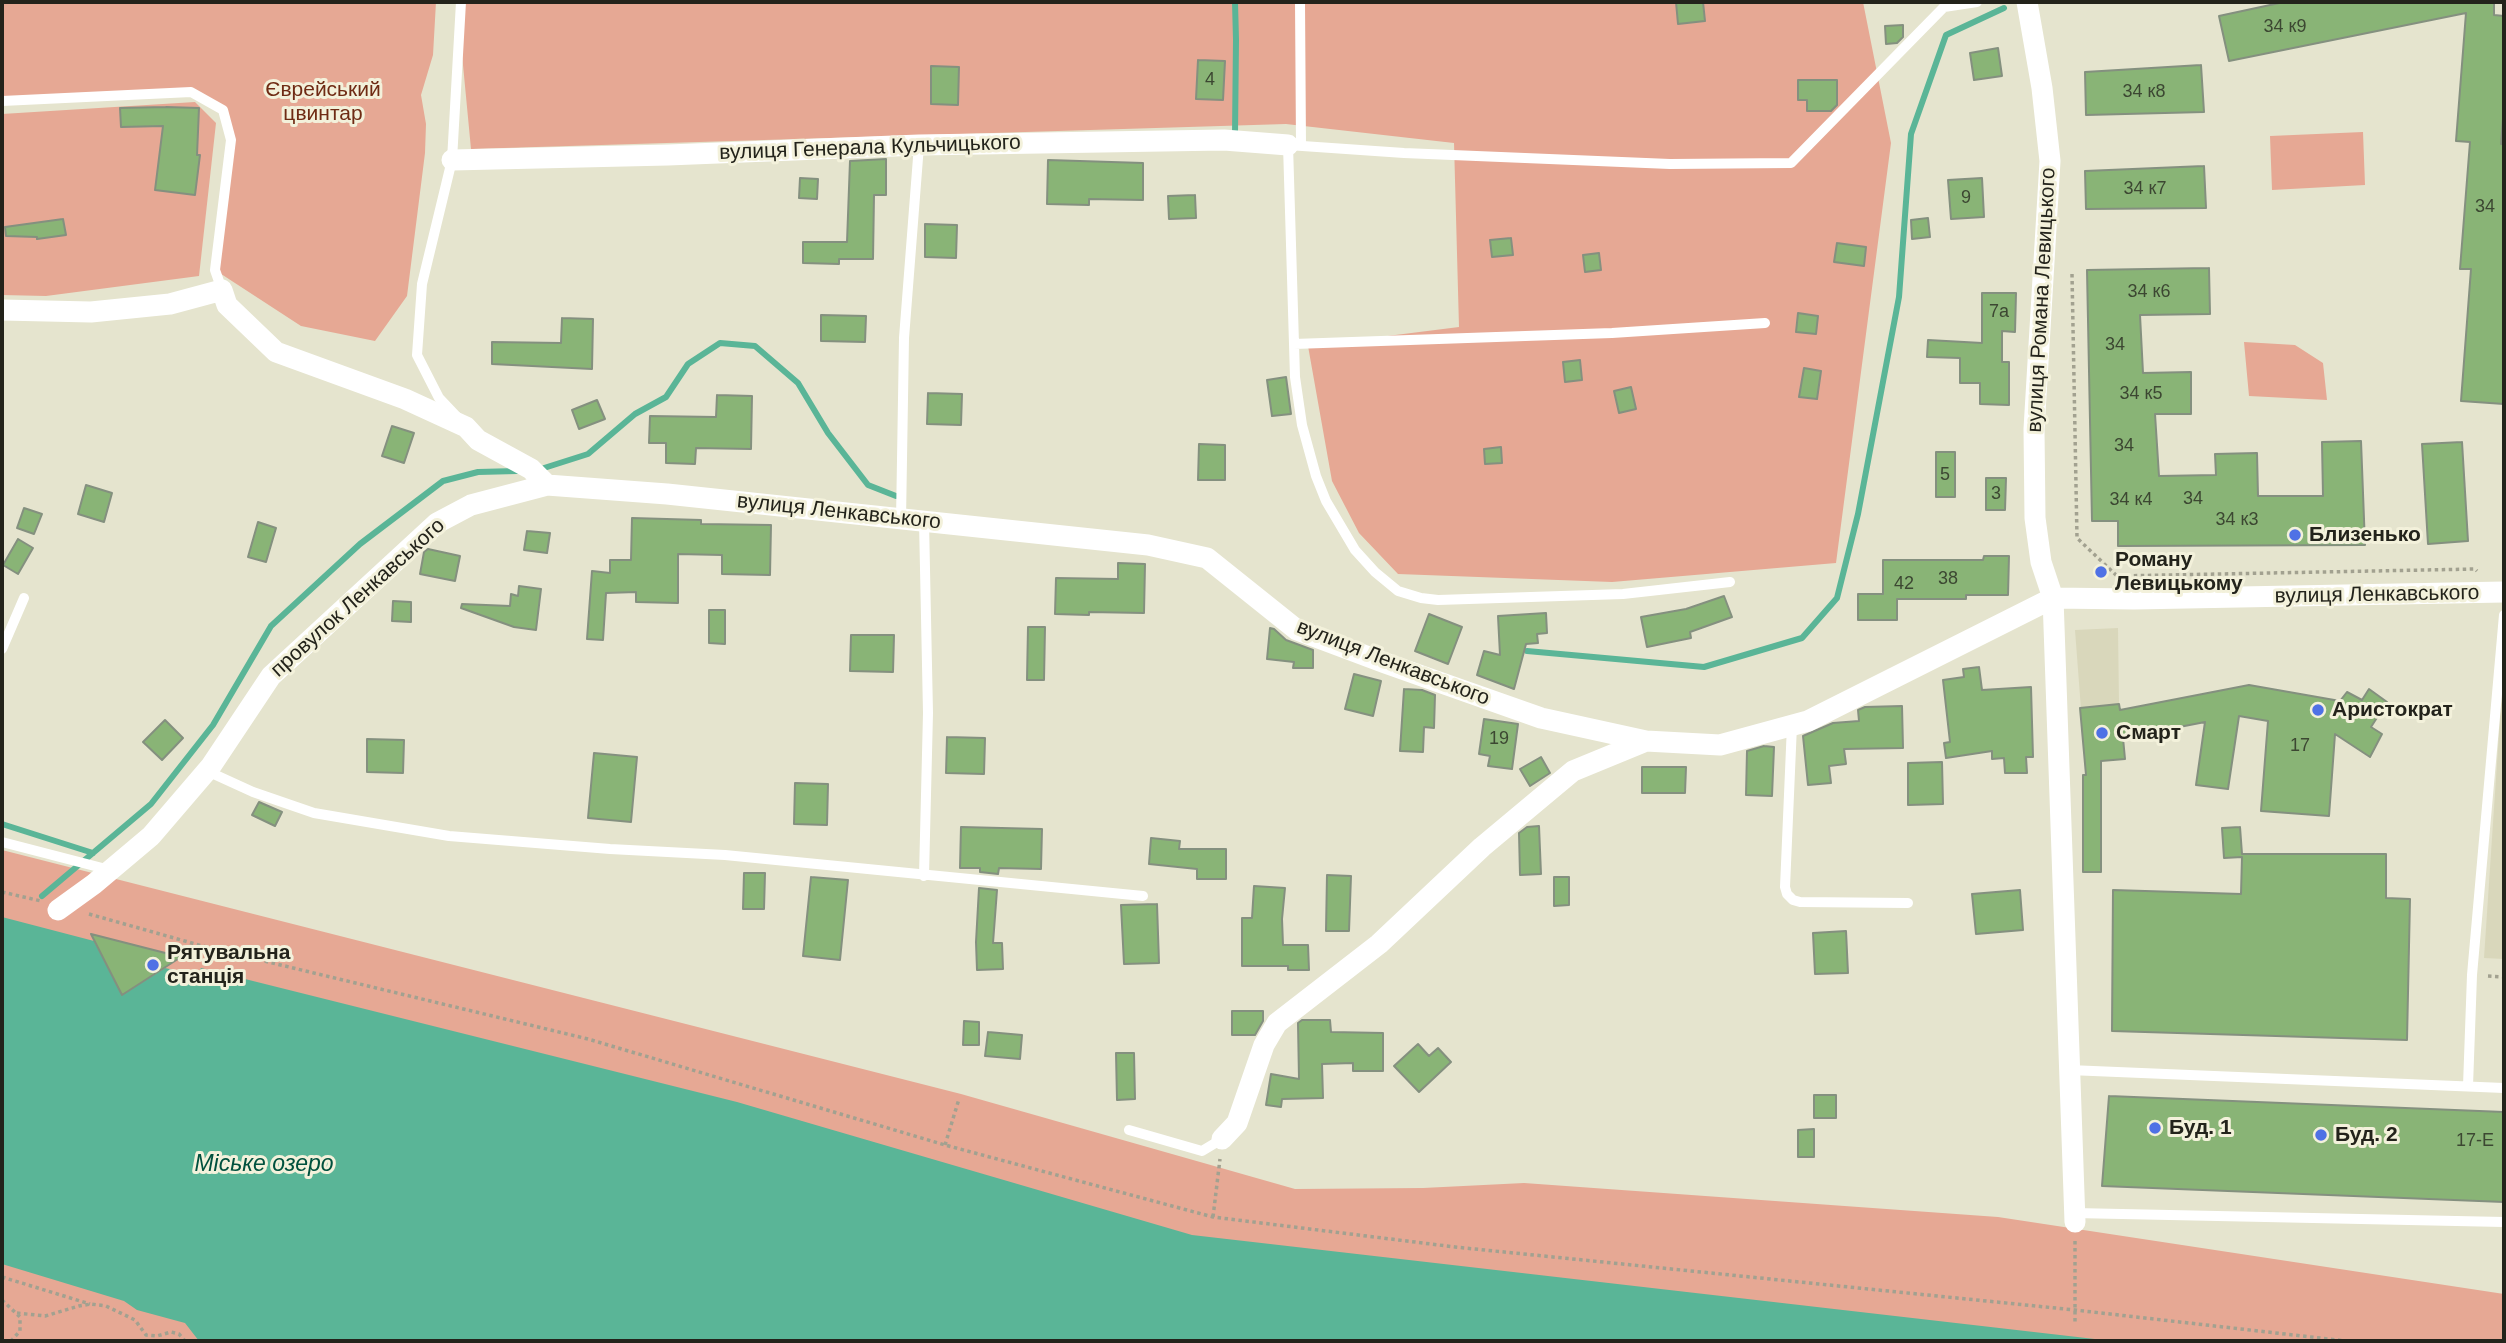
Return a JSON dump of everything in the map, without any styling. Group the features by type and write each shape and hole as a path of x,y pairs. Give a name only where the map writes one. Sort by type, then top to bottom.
{"street":[{"name":"вулиця Романа Левицького","path":"2027,2 2042,88 2050,161 2035,442 2035,517 2041,562 2053,598 2074,1217"},
{"name":"вулиця Генерала Кульчицького","path":"452,160 919,145 1224,140 1295,145"},
{"path":"2,310 91,312 170,303 222,290 227,305 276,352 405,398 466,427 478,440 531,469 547,485"},
{"name":"вулиця Ленкавського","path":"547,485 667,494 1149,545 1207,558 1297,630 1541,718 1646,741 1720,745 1808,721 2053,598 2504,592"},
{"name":"провулок Ленкавського","path":"60,908 151,836 207,771 271,676 437,523 471,505 547,485"},
{"path":"1222,1139 1237,1123 1264,1045 1277,1023 1379,944 1482,847 1573,771 1646,741"}],"lane":[{"path":"461,2 452,160 422,284 417,355 439,398 466,427"},
{"path":"1300,2 1295,145 1295,377 1312,463 1326,501 1355,550 1375,572 1398,591 1421,598 1480,599 1623,594 1730,582"},
{"path":"1295,145 1404,153 1670,164 1791,163 1944,7 1977,2"},
{"path":"2,101 191,92 223,110 231,140 215,270 222,290"},
{"path":"901,520 904,338 919,145"},
{"path":"1294,344 1612,333 1765,323"},
{"path":"924,521 928,713 924,876"},
{"path":"2,649 24,598"},
{"path":"2468,1086 2472,975 2504,615"},
{"path":"1792,725 1785,887 1787,894 1800,902 1908,903"},
{"path":"207,771 253,792 314,813 449,836 725,855 1143,896"},
{"path":"2,842 110,870"},
{"path":"2069,1070 2504,1088"},
{"path":"1129,1130 1202,1151 1222,1139"},
{"path":"2074,1217 2504,1222"}],"path":[{"path":"2072,274 2077,538 2117,576 2475,569 2485,576"},
{"path":"2,892 220,950 588,1039 945,1145 1213,1217 1455,1247 2075,1310 2346,1341"},
{"path":"945,1145 959,1099"},
{"path":"1213,1217 1222,1139"},
{"path":"2074,1217 2075,1322"},
{"path":"2,1277 126,1314 135,1320 146,1335 157,1336 170,1332 179,1334 185,1341"},
{"path":"2,1300 20,1317 20,1331 11,1341"},
{"path":"17,1313 45,1316 91,1304"}],"shaded area":[{"path":"2118,628 2119,704 2125,759 2085,762 2075,630"},
{"path":"2504,658 2504,959 2484,958"}],"green space":[{"name":"Єврейський цвинтар","path":"2,2 436,2 433,55 421,95 426,124 425,153 407,296 375,341 301,326 215,270 231,140 223,109 191,92 2,101"},
{"path":"457,2 1863,2 1891,143 1836,563 1612,582 1398,574 1359,533 1332,481 1308,346 1459,327 1454,143 1286,124 471,149"},
{"path":"195,102 216,123 199,276 46,296 2,295 2,114"},
{"path":"2363,132 2365,185 2272,190 2270,136"},
{"path":"2244,342 2295,345 2323,363 2327,400 2249,396"},
{"name":"Міське озеро","path":"2,850 961,1094 1295,1189 1423,1188 1524,1183 1998,1217 2504,1294 2504,1341 2,1341"}],"water":[{"name":"Міське озеро","path":"2,917 94,941 122,995 165,968 197,975 201,968 737,1102 1192,1235 2112,1341 199,1341 185,1323 137,1310 124,1301 2,1264"}],"building":[{"path":"1676,2 1703,2 1705,21 1678,24"},
{"path":"2284,2 2494,2 2494,15 2504,16 2504,106 2501,144 2504,144 2504,404 2461,401 2471,269 2460,269 2470,142 2456,141 2466,13 2229,61 2219,16"},
{"path":"1903,25 1903,37 1897,43 1886,44 1885,26"},
{"path":"1998,48 2002,76 1974,80 1970,53"},
{"path":"1198,60 1225,61 1223,100 1196,99"},
{"path":"2201,65 2204,112 2086,115 2085,72"},
{"path":"931,66 959,67 958,105 931,104"},
{"path":"1798,80 1837,80 1837,105 1831,111 1807,111 1807,100 1798,100"},
{"path":"120,108 199,108 197,155 200,155 195,195 155,190 163,126 121,127"},
{"path":"886,159 886,195 874,195 873,259 839,259 839,264 803,263 803,242 847,242 850,161"},
{"path":"1048,160 1143,163 1143,200 1089,199 1089,205 1047,204"},
{"path":"2204,166 2206,208 2086,209 2085,171"},
{"path":"800,178 818,179 817,199 799,198"},
{"path":"1982,178 1984,217 1951,219 1948,180"},
{"path":"1195,195 1196,218 1169,219 1168,196"},
{"path":"1928,218 1930,237 1912,239 1911,220"},
{"path":"63,219 66,235 37,239 6,236 5,227"},
{"path":"925,224 957,225 956,258 925,257"},
{"path":"1511,238 1513,255 1492,257 1490,240"},
{"path":"1837,243 1866,247 1864,266 1834,262"},
{"path":"1599,253 1601,270 1585,272 1583,255"},
{"path":"2209,268 2210,314 2140,315 2143,373 2191,372 2191,414 2155,414 2159,476 2216,475 2215,454 2257,453 2258,496 2323,496 2322,442 2361,441 2365,545 2118,546 2118,521 2092,521 2087,270"},
{"path":"1982,293 2016,293 2015,332 2002,331 2002,362 2009,362 2009,405 1980,404 1980,383 1960,383 1960,358 1927,357 1928,340 1982,343"},
{"path":"1798,313 1818,316 1816,334 1796,332"},
{"path":"821,315 866,316 865,342 821,341"},
{"path":"562,318 593,319 592,369 492,364 492,342 561,343"},
{"path":"1580,360 1582,380 1565,382 1563,362"},
{"path":"1804,368 1821,371 1817,399 1799,397"},
{"path":"1286,377 1291,414 1272,416 1267,380"},
{"path":"1631,387 1636,409 1619,413 1614,391"},
{"path":"928,393 962,394 961,425 927,424"},
{"path":"717,395 752,396 751,449 696,448 695,464 666,463 666,443 649,443 650,416 716,417"},
{"path":"597,400 605,419 579,429 572,410"},
{"path":"392,426 414,433 404,463 382,456"},
{"path":"2462,442 2468,541 2428,544 2422,444"},
{"path":"1199,444 1225,445 1225,480 1198,480"},
{"path":"1501,447 1502,463 1485,464 1484,449"},
{"path":"1936,452 1955,452 1955,497 1936,497"},
{"path":"1986,478 2006,478 2005,510 1986,510"},
{"path":"86,485 112,493 104,522 78,514"},
{"path":"24,508 42,514 34,534 17,528"},
{"path":"632,518 701,520 701,524 771,525 770,575 722,574 722,555 678,554 678,603 636,602 636,592 606,593 603,640 587,639 592,571 610,573 610,560 631,560"},
{"path":"258,522 276,528 266,562 248,557"},
{"path":"527,531 550,533 547,553 524,550"},
{"path":"18,539 33,548 18,574 3,565"},
{"path":"428,549 460,556 455,581 420,574 424,552"},
{"path":"1984,556 2009,556 2008,595 1966,595 1966,599 1897,599 1897,620 1858,620 1858,594 1883,594 1883,560 1983,560"},
{"path":"1118,563 1145,564 1144,613 1055,614 1056,578 1118,579"},
{"path":"519,586 541,589 536,630 514,627 461,608 462,604 510,606 511,594 518,596"},
{"path":"1724,596 1732,617 1690,632 1691,638 1647,647 1641,617 1686,609"},
{"path":"393,601 411,602 411,622 392,621"},
{"path":"709,610 725,610 725,644 709,643"},
{"path":"1546,613 1547,633 1537,634 1538,643 1526,644 1514,689 1477,675 1484,651 1500,655 1498,616"},
{"path":"1429,614 1462,627 1448,664 1415,651"},
{"path":"1028,627 1045,627 1044,680 1027,680"},
{"path":"1270,628 1286,640 1313,650 1313,668 1293,668 1294,662 1267,659"},
{"path":"851,635 894,635 893,672 850,671"},
{"path":"1979,667 1982,690 2031,687 2033,757 2026,757 2027,773 2005,773 2004,758 1992,759 1992,751 1946,758 1944,743 1950,742 1943,680 1964,677 1963,669"},
{"path":"1354,674 1381,681 1373,716 1345,709"},
{"path":"2249,685 2340,701 2347,692 2362,700 2369,689 2387,702 2371,727 2382,734 2370,757 2335,734 2329,816 2261,811 2268,721 2239,716 2228,789 2196,785 2205,722 2123,738 2125,759 2101,761 2101,872 2083,872 2083,775 2086,775 2080,708 2119,704 2120,710"},
{"path":"1404,689 1422,690 1435,695 1434,728 1424,727 1423,752 1400,751"},
{"path":"1902,706 1903,748 1844,749 1846,764 1829,766 1831,783 1808,785 1803,736 1833,723 1859,721 1858,710 1865,707"},
{"path":"1484,719 1518,724 1512,769 1488,766 1490,756 1479,754"},
{"path":"165,720 183,738 162,760 143,742"},
{"path":"947,737 985,738 984,774 946,773"},
{"path":"367,739 404,740 403,773 367,772"},
{"path":"1764,746 1774,747 1772,796 1746,795 1747,751"},
{"path":"594,753 637,757 631,822 588,818"},
{"path":"1541,757 1550,773 1530,786 1520,769"},
{"path":"1942,762 1943,804 1908,805 1908,763"},
{"path":"1642,767 1686,767 1685,793 1642,793"},
{"path":"795,783 828,784 827,825 794,824"},
{"path":"259,802 282,812 275,826 252,815"},
{"path":"1539,826 1541,874 1520,875 1519,833 1527,827"},
{"path":"961,827 1042,829 1041,869 999,868 998,874 980,872 980,868 960,868"},
{"path":"2240,827 2242,854 2386,854 2386,898 2410,899 2407,1040 2112,1031 2113,890 2241,894 2242,857 2224,858 2222,828"},
{"path":"1151,838 1180,841 1179,849 1226,849 1226,879 1197,879 1197,869 1149,864"},
{"path":"744,873 765,873 764,909 743,909"},
{"path":"1327,875 1351,876 1349,931 1326,931"},
{"path":"811,877 848,880 840,960 803,956"},
{"path":"1554,877 1569,877 1569,905 1554,906"},
{"path":"1254,886 1285,888 1283,945 1308,945 1309,970 1288,970 1288,966 1242,966 1242,918 1252,918"},
{"path":"979,888 997,890 993,943 1002,943 1003,969 977,970"},
{"path":"2020,890 2023,930 1976,934 1972,894"},
{"path":"1157,904 1159,963 1124,964 1121,905"},
{"path":"1846,931 1848,973 1815,974 1813,933"},
{"name":"Рятувальна станція","path":"91,934 181,957 122,995"},
{"path":"1232,1011 1263,1011 1263,1021 1255,1035 1232,1035"},
{"path":"1302,1020 1330,1020 1331,1032 1383,1033 1383,1071 1353,1071 1353,1063 1322,1064 1323,1098 1282,1099 1281,1107 1266,1105 1271,1074 1299,1079 1298,1023"},
{"path":"964,1021 979,1022 979,1045 963,1045"},
{"path":"988,1032 1022,1035 1020,1059 985,1056"},
{"path":"1418,1044 1429,1056 1438,1048 1451,1062 1419,1092 1394,1066"},
{"path":"1116,1053 1134,1053 1135,1099 1117,1100"},
{"path":"1814,1095 1836,1095 1836,1118 1814,1118"},
{"path":"2109,1096 2504,1112 2504,1202 2102,1186"},
{"path":"1814,1129 1814,1157 1798,1157 1798,1130"}],"waterway":[{"path":"1235,2 1235,134"},
{"path":"1527,651 1704,667 1802,638 1837,598 1858,514 1899,297 1911,134 1946,35 2004,8"},
{"path":"544,468 588,454 635,414 666,397 688,364 720,343 755,346 798,383 828,433 868,485 896,496"},
{"path":"42,896 151,804 213,725 271,626 360,544 443,481 478,472 517,471"},
{"path":"2,824 93,853"}],"place":[{"name":"Близенько","path":"2295,535"},
{"name":"Роману Левицькому","path":"2101,572"},
{"name":"Аристократ","path":"2318,710"},
{"name":"Смарт","path":"2102,733"},
{"name":"Рятувальна станція","path":"153,965"},
{"name":"Буд. 1","path":"2155,1128"},
{"name":"Буд. 2","path":"2321,1135"}]}
